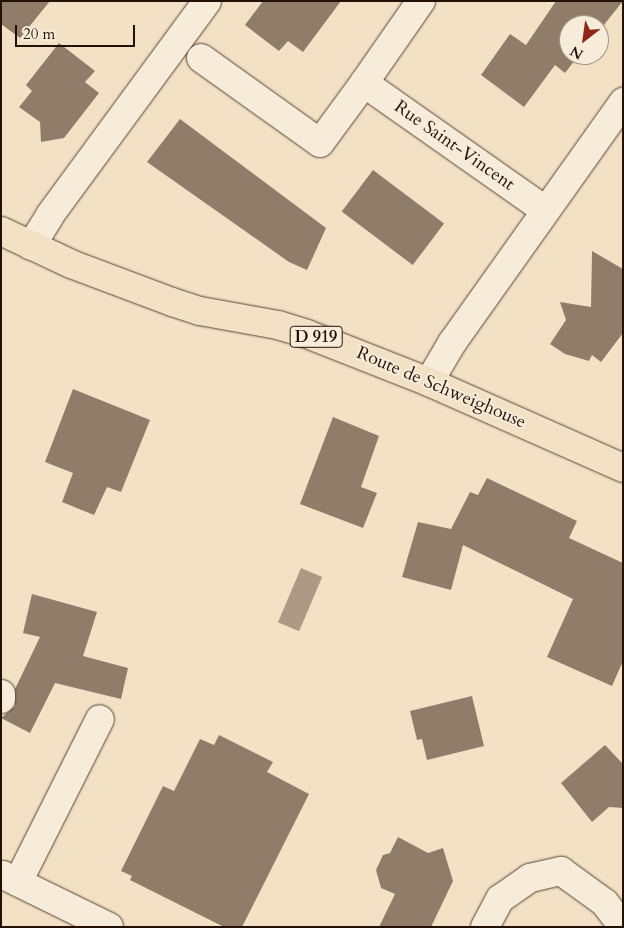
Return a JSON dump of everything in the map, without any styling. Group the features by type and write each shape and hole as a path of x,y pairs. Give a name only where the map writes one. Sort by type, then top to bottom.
{"main road":[{"name":"Route de Schweighouse","path":"1,232 84,270 172,302 200,311 278,325 429,382 623,468"}],"street":[{"path":"32,246 50,215 206,1"},
{"path":"201,58 320,143 421,1"},
{"name":"Rue Saint-Vincent","path":"364,83 545,210"},
{"path":"429,382 452,343 545,210 620,113"},
{"path":"1,694 1,699"},
{"path":"100,719 10,878 109,927"},
{"path":"485,927 500,899 530,878 561,871 605,903 622,927"}],"shaded area":[{"path":"301,568 322,577 299,631 278,622"}],"building":[{"path":"1,1 50,1 20,38 1,24"},
{"path":"263,1 341,1 303,52 288,41 279,51 245,25"},
{"path":"556,1 623,1 609,18 609,15 559,15 559,65 571,65 565,73 555,65 524,107 481,75 510,34 526,45"},
{"path":"59,43 95,71 85,82 99,93 64,138 41,142 40,122 19,107 32,91 26,85"},
{"path":"180,119 326,228 307,270 289,262 147,162"},
{"path":"373,170 444,224 413,265 342,212"},
{"path":"592,251 623,269 623,333 601,362 592,355 589,361 565,354 550,344 566,320 560,302 591,307"},
{"path":"73,389 150,420 121,492 107,487 94,515 62,502 73,473 45,462"},
{"path":"333,417 379,436 361,487 377,493 363,528 300,504"},
{"path":"487,478 577,521 569,538 623,563 623,661 612,686 547,657 573,599 463,545 451,590 402,577 418,522 451,529 470,492 478,495"},
{"path":"32,594 97,612 83,656 128,668 121,699 55,683 30,733 1,718 15,706 15,689 40,637 23,633"},
{"path":"472,696 484,746 427,760 422,739 417,740 410,711"},
{"path":"219,735 273,762 267,772 309,794 242,927 224,927 130,880 132,876 121,871 163,786 174,791 200,739 214,745"},
{"path":"605,745 623,764 623,808 609,807 592,822 561,783"},
{"path":"398,837 428,853 443,848 453,881 431,927 379,927 395,894 381,888 376,870 383,855 390,853"}]}
